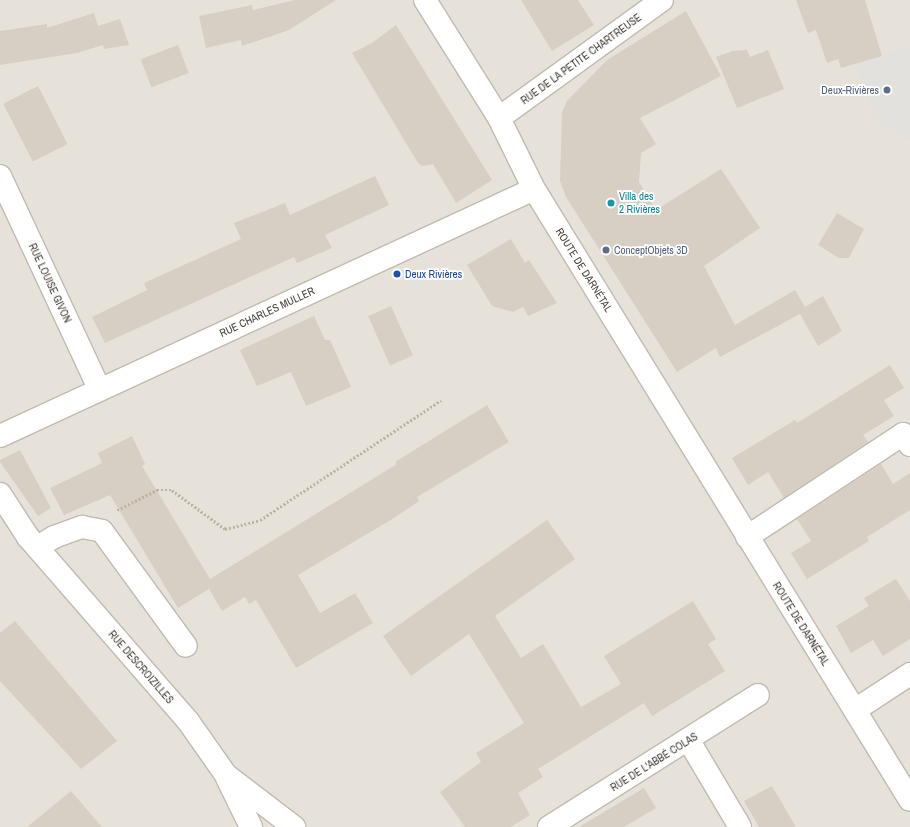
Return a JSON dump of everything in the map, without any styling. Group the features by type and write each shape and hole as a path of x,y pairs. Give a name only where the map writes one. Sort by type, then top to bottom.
{"street":[{"name":"ROUTE DE DARNÉTAL","path":"425,0 499,118 534,189 910,800"},
{"name":"RUE DE LA PETITE CHARTREUSE","path":"499,118 662,0"},
{"name":"RUE LOUISE GIVON","path":"0,176 100,390"},
{"name":"RUE CHARLES MULLER","path":"0,436 534,189"},
{"path":"748,537 903,434 910,445"},
{"name":"RUE DESCROIZILLES","path":"0,494 37,547 188,721 226,775 294,827"},
{"path":"37,547 54,537 82,527 102,531 186,646"},
{"path":"855,710 910,674"},
{"name":"RUE DE L'ABBÉ COLAS","path":"549,827 689,741 758,695"},
{"path":"689,741 740,827"},
{"path":"226,775 250,827"}],"path":[{"path":"82,527 157,490 172,490 225,528 260,520 441,400"}],"shaded area":[{"path":"0,0 910,0 910,827 0,827"},
{"name":"Deux-Rivières","path":"910,45 910,138 903,141 875,117 855,64"}],"building":[{"path":"295,0 336,0 289,30 242,46 241,40 206,48 199,16 252,5 253,10"},
{"path":"521,0 578,0 594,25 552,51"},
{"path":"796,0 865,0 882,56 841,68 838,59 827,63 816,30 808,33"},
{"name":"Villa des 2 Rivières","path":"686,11 721,76 640,118 656,144 641,153 639,182 656,210 721,169 760,228 704,266 735,325 795,290 805,307 823,296 842,331 818,346 800,314 720,357 716,348 677,372 566,197 560,181 562,112 567,101 607,60"},
{"path":"94,13 98,26 120,19 129,45 104,49 103,45 77,53 0,65 0,31 47,24 47,28"},
{"path":"396,25 492,180 456,203 433,164 422,166 418,163 352,53 372,43"},
{"path":"178,45 189,73 151,87 141,59"},
{"path":"747,50 750,57 768,50 784,89 737,108 716,57 733,51"},
{"path":"38,86 68,144 33,162 3,104"},
{"path":"375,176 389,205 325,235 332,248 297,263 294,257 105,343 92,317 147,290 144,283 241,239 234,223 285,203 290,215"},
{"path":"837,213 864,229 849,258 839,258 818,245"},
{"path":"511,239 525,263 529,260 557,303 528,316 523,307 513,312 492,306 467,265"},
{"path":"391,306 413,355 390,365 368,316"},
{"path":"314,316 325,340 330,340 351,387 306,406 291,372 257,386 240,350"},
{"path":"890,365 904,388 884,400 894,416 863,435 868,442 784,498 768,472 748,485 732,458 795,420 797,423"},
{"path":"487,405 509,442 417,497 419,501 394,518 298,575 320,613 355,593 373,623 296,668 256,600 249,604 245,597 222,611 209,589 178,608 110,495 64,515 50,488 102,463 98,453 132,436 145,464 142,466 210,579 397,464 395,462"},
{"path":"20,450 51,508 38,516 0,462 0,460"},
{"path":"881,464 893,484 910,473 910,510 867,537 869,541 807,579 791,553 811,541 797,519"},
{"path":"547,520 575,559 495,616 521,658 543,644 581,707 621,684 604,656 693,601 716,639 708,644 725,671 652,716 644,703 538,769 543,777 518,793 530,815 511,827 465,827 440,792 481,762 476,753 524,723 469,634 411,676 383,636"},
{"path":"896,579 910,601 910,639 883,656 873,640 851,653 836,626 869,606 864,598"},
{"path":"15,621 117,741 81,769 0,681 0,633"},
{"path":"772,786 796,827 759,827 744,801"},
{"path":"644,788 656,808 624,827 579,827"},
{"path":"71,791 102,827 27,827"}],"place":[{"name":"Deux-Rivières","path":"887,90"},
{"name":"Villa des 2 Rivières","path":"611,203"},
{"name":"ConceptObjets 3D","path":"606,250"},
{"name":"Deux Rivières","path":"397,274"}]}
